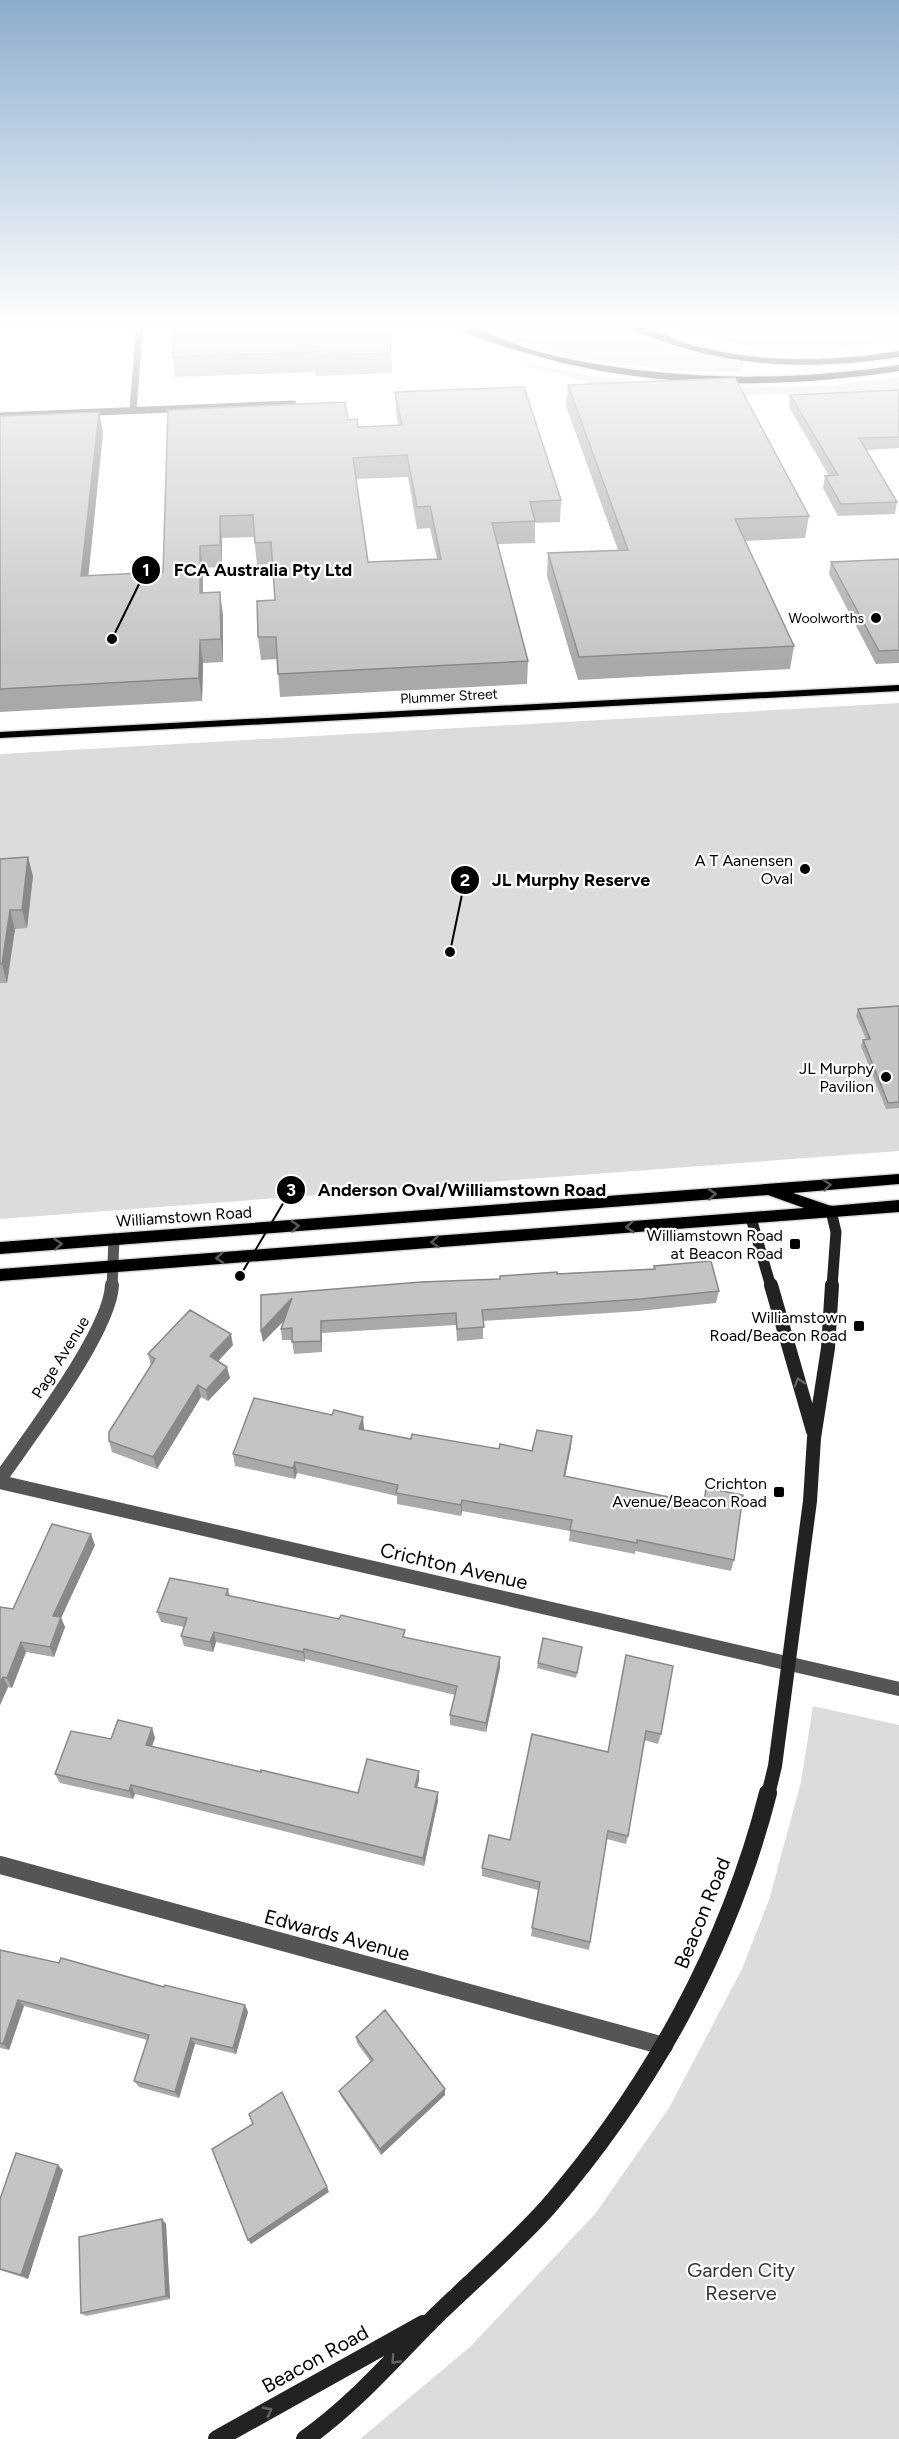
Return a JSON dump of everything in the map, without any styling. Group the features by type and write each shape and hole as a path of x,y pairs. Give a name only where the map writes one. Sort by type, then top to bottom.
{"main road":[{"name":"Plummer Street","path":"0,735 899,688"},
{"name":"Williamstown Road","path":"0,1248 899,1179"},
{"name":"Williamstown Road","path":"767,1190 831,1211"},
{"path":"751,1218 767,1190"},
{"name":"Williamstown Road","path":"0,1275 899,1206"}],"street":[{"name":"Beacon Road","path":"305,2439 332,2421 369,2387 435,2317 547,2208 616,2121 664,2046 718,1942 758,1833 775,1766 811,1493 814,1438 828,1348 836,1232 831,1211"},
{"name":"Beacon Road","path":"751,1218 814,1438"},
{"name":"Page Avenue","path":"0,1480 85,1353 100,1326 112,1291 114,1239"},
{"name":"Crichton Avenue","path":"0,1480 899,1689"},
{"name":"Edwards Avenue","path":"0,1865 664,2046"},
{"name":"Beacon Road","path":"217,2439 435,2317"}],"green space":[{"path":"899,703 899,1151 0,1219 0,754"},
{"name":"Garden City Reserve","path":"813,1706 899,1725 899,2439 360,2439 470,2347 595,2214 669,2108 742,1969 769,1900 801,1782"}],"building":[{"path":"0,436 96,436 81,576 163,572 167,436 540,436 561,500 530,502 535,521 492,523 528,661 278,674 276,637 258,637 257,601 275,600 271,542 255,543 253,515 220,516 220,545 200,546 200,593 220,592 221,639 200,640 199,678 0,689","holes":["407,455 417,507 430,506 441,559 368,562 353,458"]},
{"path":"586,436 766,436 809,516 735,519 794,646 579,657 548,553 628,550"},
{"path":"814,436 899,436 859,438 897,502 841,504 825,476 838,475"},
{"name":"Woolworths","path":"899,559 899,650 879,651 831,562"},
{"path":"28,857 22,910 10,910 2,964 0,964 0,859"},
{"name":"JL Murphy Pavilion","path":"899,1006 899,1102 888,1103 863,1040 870,1039 858,1009"},
{"path":"711,1261 719,1291 482,1310 484,1327 457,1329 456,1313 321,1321 321,1341 292,1342 292,1328 281,1329 292,1298 261,1331 261,1295 421,1282 500,1279 500,1276 557,1272 557,1274 655,1269 654,1266"},
{"path":"190,1310 231,1334 210,1356 227,1367 206,1390 198,1385 153,1457 109,1441 109,1432 155,1359 148,1354"},
{"path":"254,1398 332,1415 334,1410 363,1417 359,1429 411,1439 412,1434 499,1449 500,1444 532,1451 537,1430 572,1436 564,1476 704,1504 706,1488 743,1495 734,1560 637,1540 637,1543 570,1530 572,1520 462,1500 461,1505 396,1493 398,1485 295,1462 293,1468 233,1454"},
{"path":"52,1524 91,1534 53,1616 61,1617 50,1647 21,1642 7,1678 3,1677 0,1683 0,1607 13,1609"},
{"path":"170,1578 228,1589 226,1595 339,1619 341,1615 405,1630 403,1637 500,1657 486,1723 450,1715 457,1686 304,1649 303,1652 214,1632 210,1642 181,1636 187,1618 157,1612"},
{"path":"543,1638 582,1647 577,1673 538,1663"},
{"path":"626,1655 673,1666 661,1734 646,1731 628,1836 608,1831 590,1942 532,1928 540,1882 482,1868 489,1835 510,1840 532,1734 608,1752"},
{"path":"118,1720 152,1728 146,1745 358,1793 367,1759 419,1771 415,1787 438,1792 423,1858 131,1785 129,1791 55,1774 71,1731 111,1739"},
{"path":"0,1950 59,1963 61,1958 164,1987 165,1985 245,2005 233,2048 191,2038 175,2092 134,2081 149,2035 18,2000 3,2044 0,2043"},
{"path":"385,2010 445,2089 380,2149 339,2091 373,2060 356,2037"},
{"path":"282,2092 327,2187 248,2240 212,2149 253,2124 249,2114"},
{"path":"16,2153 58,2165 21,2275 0,2269 0,2199"},
{"path":"162,2219 166,2296 81,2313 79,2237"}],"place":[{"name":"Woolworths","path":"876,618"},
{"name":"FCA Australia Pty Ltd","path":"112,639"},
{"name":"A T Aanensen Oval","path":"805,869"},
{"name":"JL Murphy Reserve","path":"450,952"},
{"name":"JL Murphy Pavilion","path":"886,1077"},
{"name":"Williamstown Road at Beacon Road","path":"795,1244"},
{"name":"Anderson Oval/Williamstown Road","path":"240,1276"},
{"name":"Williamstown Road/Beacon Road","path":"859,1326"},
{"name":"Crichton Avenue/Beacon Road","path":"779,1492"}]}
